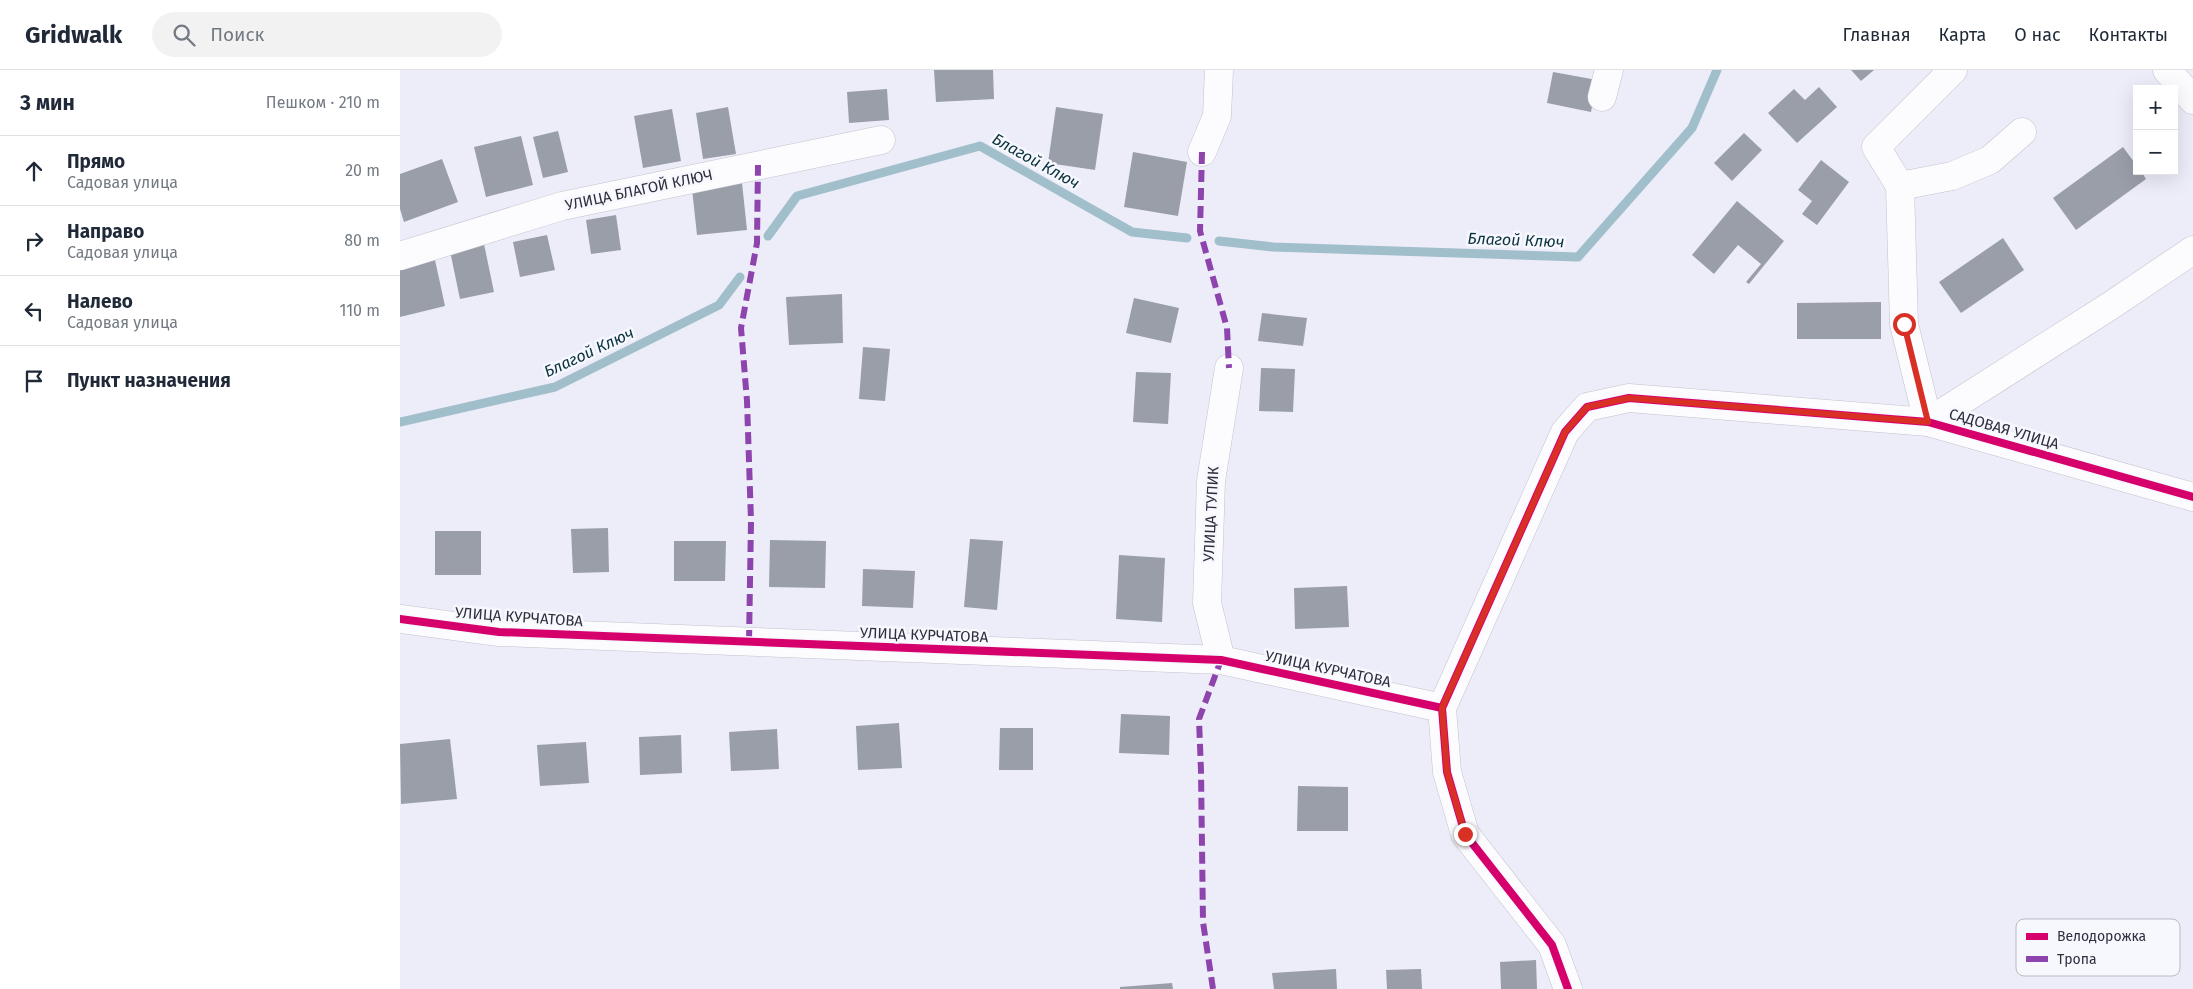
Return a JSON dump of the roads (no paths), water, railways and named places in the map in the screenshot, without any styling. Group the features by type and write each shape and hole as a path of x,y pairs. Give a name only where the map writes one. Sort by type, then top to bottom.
{"street":[{"path":"1202,152 1217,116 1219,70"},
{"path":"1602,97 1609,70"},
{"path":"1954,70 1876,148 1900,186 1952,176 1990,160 2022,132"},
{"path":"2167,70 2193,100"},
{"name":"УЛИЦА БЛАГОЙ КЛЮЧ","path":"400,256 562,206 881,140"},
{"name":"САДОВАЯ УЛИЦА","path":"1900,186 1904,324 1928,422"},
{"name":"САДОВАЯ УЛИЦА","path":"1928,422 2110,306 2193,250"},
{"name":"УЛИЦА ТУПИК","path":"1221,660 1206,603 1211,481 1230,368"},
{"name":"САДОВАЯ УЛИЦА","path":"1568,989 1552,945 1465,834 1447,772 1442,708 1565,432 1587,407 1629,398 1928,422 2193,497"},
{"name":"УЛИЦА КУРЧАТОВА","path":"400,619 499,632 1221,660 1442,708"}],"waterway":[{"name":"Благой Ключ","path":"1219,241 1273,247 1578,257 1692,128 1717,70"},
{"name":"Благой Ключ","path":"768,236 797,196 980,146 1132,232 1187,238"},
{"name":"Благой Ключ","path":"400,422 555,387 719,305 740,277"}]}
